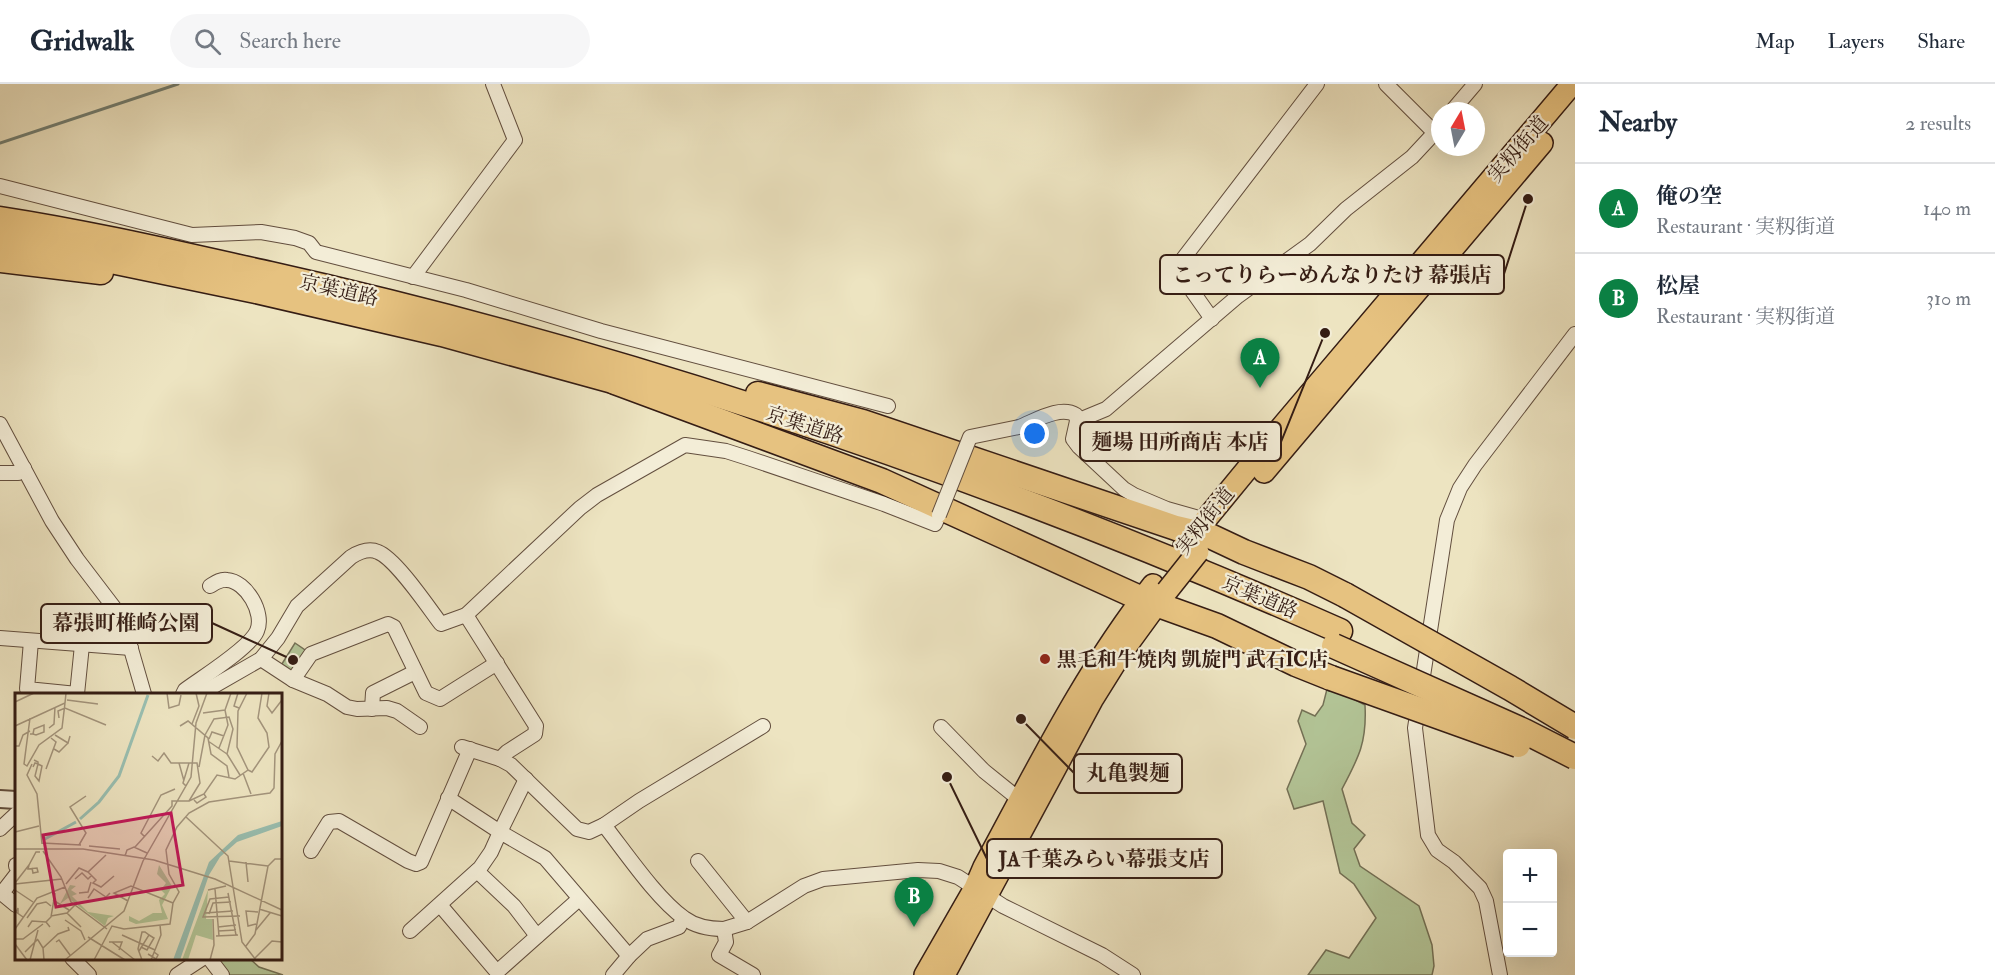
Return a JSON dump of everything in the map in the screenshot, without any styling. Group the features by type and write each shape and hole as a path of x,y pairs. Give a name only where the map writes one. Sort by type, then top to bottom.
{"highway":[{"path":"0,202 71,216 254,280"},
{"name":"京葉道路","path":"0,219 115,240 607,379 761,425 1006,512 1272,618 1337,638 1526,716 1575,740"},
{"name":"京葉道路","path":"0,238 254,280 446,316 590,356 773,414 1036,505 1263,597 1337,638 1575,757"},
{"path":"0,260 254,280"},
{"path":"590,356 769,396 863,422 1244,552 1309,577 1345,596 1575,727"},
{"path":"607,379 882,481 1155,595 1296,664 1493,735 1575,770"}],"main road":[{"name":"実籾街道","path":"944,975 1020,800 1079,693 1108,646 1155,595 1292,415 1572,84"},
{"name":"実籾街道","path":"1198,537 1575,104"},
{"name":"実籾街道","path":"925,975 980,892 1155,595"}],"street":[{"path":"413,277 515,141 493,84"},
{"path":"1212,319 1176,268 1317,84"},
{"path":"1386,84 1431,124"},
{"path":"1460,102 1475,84"},
{"path":"1077,421 1106,409 1238,296 1310,244 1346,209 1412,157 1431,137"},
{"path":"0,186 192,235 261,232 295,238 309,243 316,252 654,345 888,406"},
{"path":"1500,975 1486,901 1480,888 1454,862 1437,850 1428,835 1415,728 1447,520 1460,488 1475,465 1575,334"},
{"path":"202,693 261,659 278,638 297,606 351,557 362,551 376,551 390,559 441,624 466,615 580,508 597,495 685,445 737,454 884,504 935,524 970,437 1019,427 1064,411 1076,415 1073,439 1079,447 1124,489 1148,502 1198,537"},
{"path":"0,424 52,521 77,560 122,618 144,693"},
{"path":"0,473 18,473 24,468"},
{"path":"184,693 246,644 257,632 260,621 255,605 240,584 229,579 220,580 210,586"},
{"path":"466,615 536,726 535,734 500,759"},
{"path":"292,680 311,654 388,624 394,627 426,693 440,699 497,663"},
{"path":"0,638 131,648"},
{"path":"31,641 27,689 67,693"},
{"path":"77,693 82,645"},
{"path":"261,659 292,680 327,694 347,708 357,710 387,708 397,711 420,727"},
{"path":"372,709 373,693 415,672"},
{"path":"311,851 329,822 339,821 408,861 416,864 421,862 466,748 511,765 577,829 589,832 604,825 639,801 763,726"},
{"path":"941,727 984,771 1020,800"},
{"path":"410,931 477,871 491,852 526,779"},
{"path":"448,798 544,858 629,956"},
{"path":"0,799 15,800"},
{"path":"0,829 15,815"},
{"path":"604,825 659,894 683,918 704,927 724,929 747,922 804,886 823,879 918,870 949,874 1003,906 1102,955 1133,975"},
{"path":"698,861 747,922"},
{"path":"477,871 513,906 537,936"},
{"path":"15,876 1,892 15,904"},
{"path":"440,905 497,972 579,899"},
{"path":"613,975 647,939 679,927 683,918"},
{"path":"724,929 726,942 719,955 753,975"},
{"path":"74,960 90,975"},
{"path":"177,975 200,960"},
{"path":"211,960 222,975"}],"green space":[{"path":"295,643 308,652 293,673 280,667"},
{"path":"1328,685 1365,705 1365,729 1361,749 1342,789 1352,823 1365,835 1354,849 1360,866 1419,906 1432,945 1434,966 1432,975 1308,975 1326,950 1349,958 1376,918 1354,884 1340,873 1323,801 1294,809 1287,789 1306,744 1298,721 1302,710 1315,716 1323,705"},
{"path":"209,960 251,960 259,967 283,975 223,975"}],"waterway":[{"path":"0,143 178,84"}],"place":[{"name":"こってりらーめんなりたけ 幕張店","path":"1528,199"},
{"name":"麺場 田所商店 本店","path":"1325,333"},
{"name":"俺の空","path":"1260,388"},
{"name":"黒毛和牛焼肉 凱旋門 武石IC店","path":"1045,659"},
{"name":"幕張町椎崎公園","path":"293,660"},
{"name":"丸亀製麺","path":"1021,719"},
{"name":"JA千葉みらい幕張支店","path":"947,777"},
{"name":"松屋","path":"914,927"}]}
